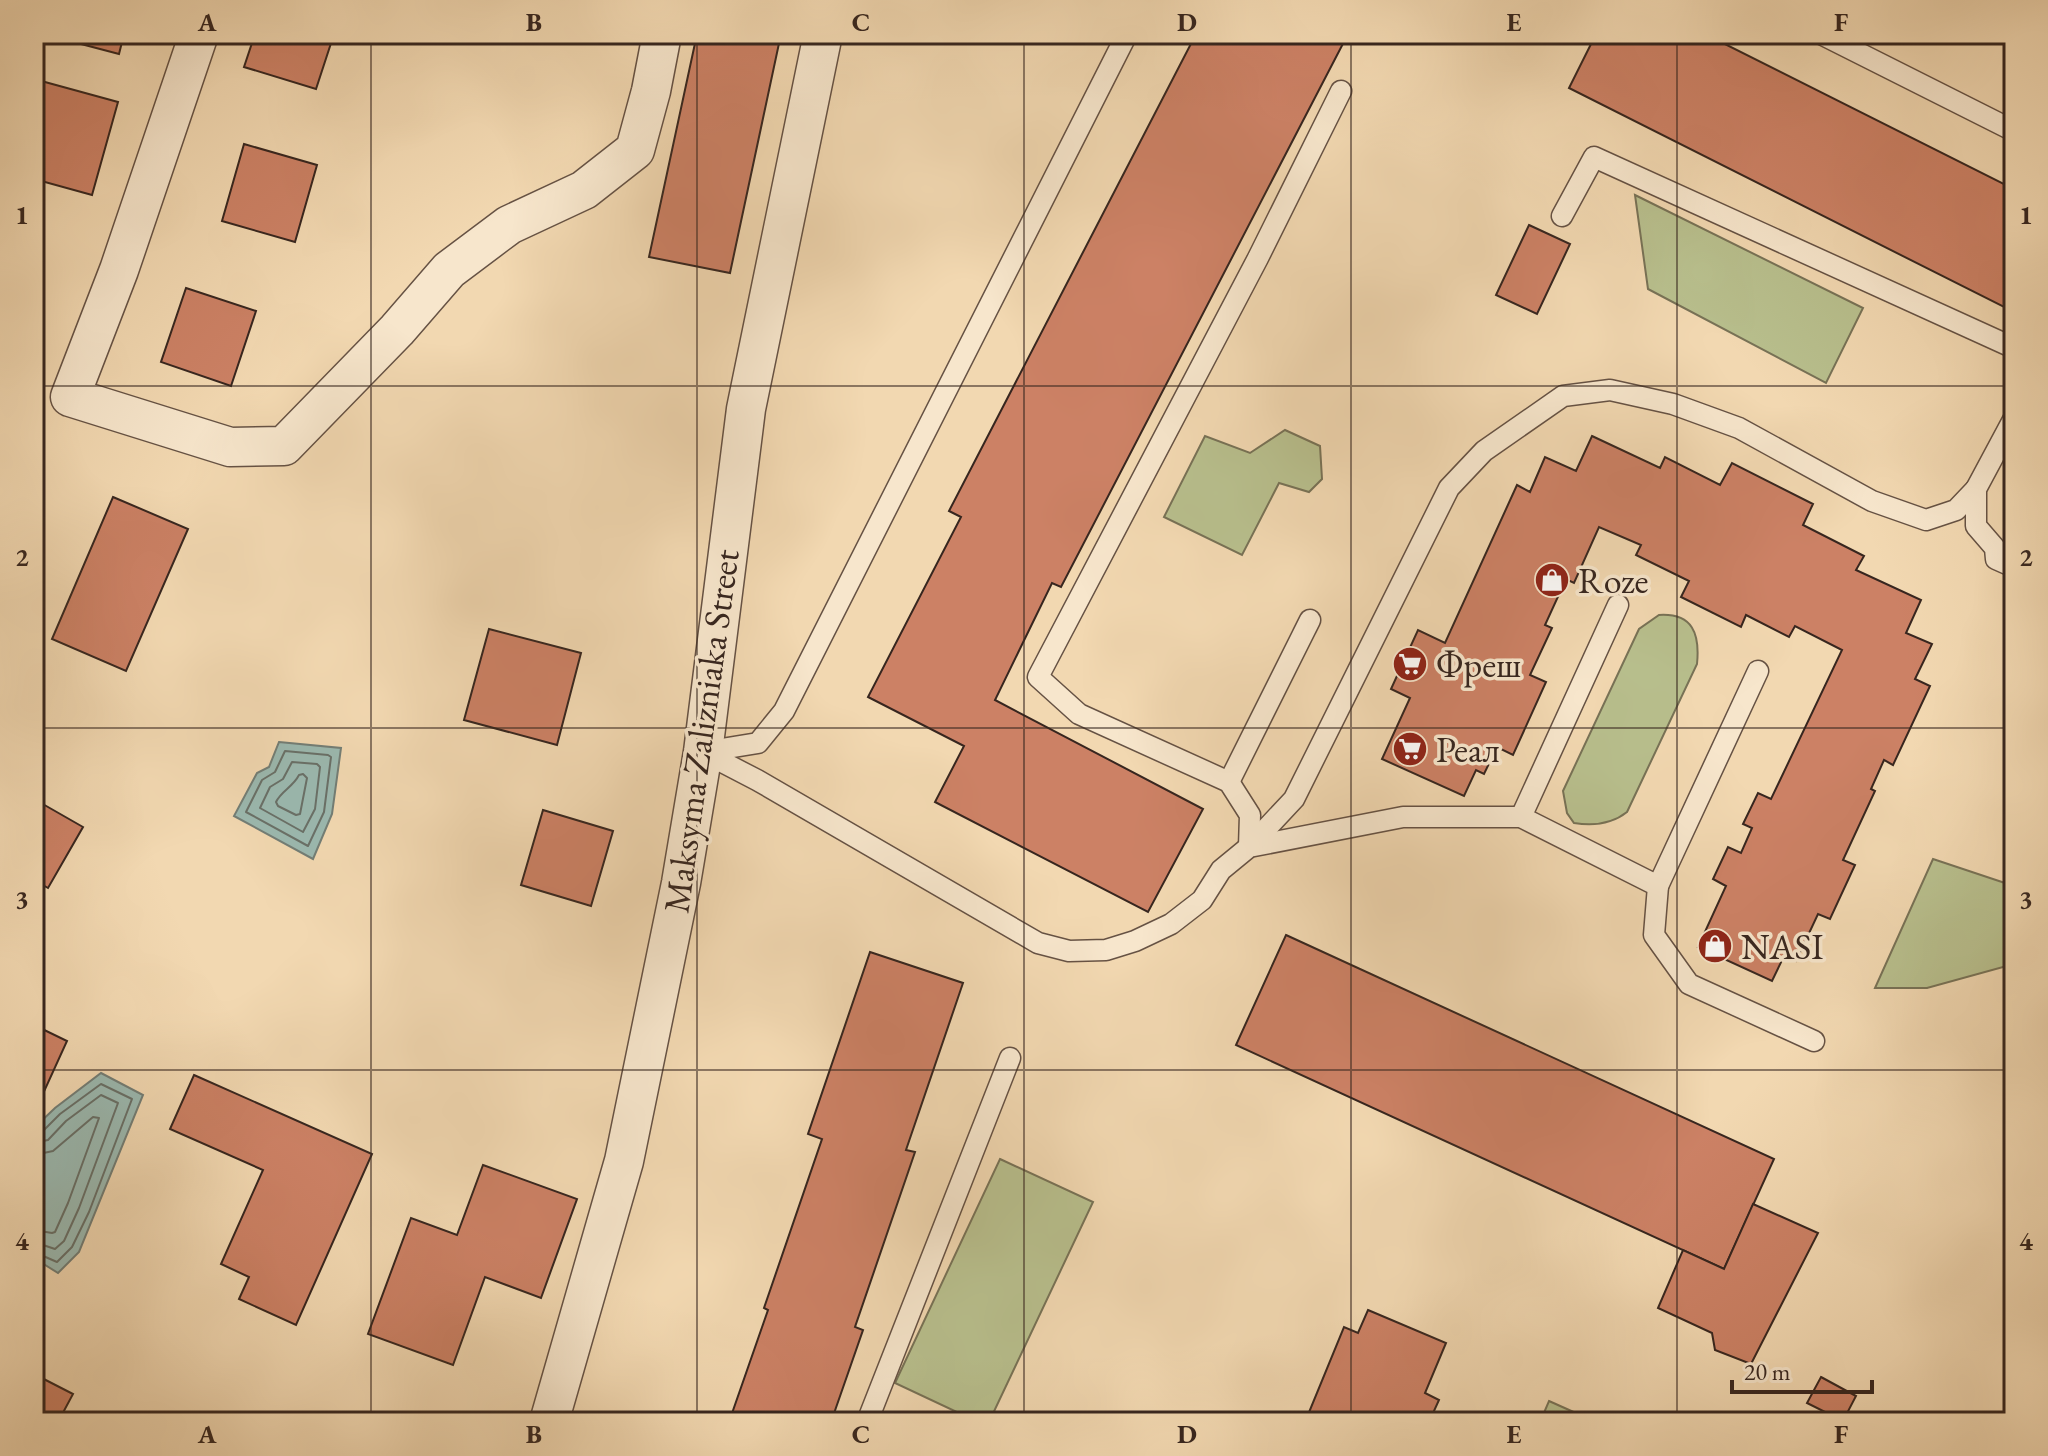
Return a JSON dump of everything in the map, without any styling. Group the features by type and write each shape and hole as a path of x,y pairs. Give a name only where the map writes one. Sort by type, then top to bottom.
{"street":[{"path":"199,34 119,270 70,397 230,447 284,446 387,341 449,270 509,225 584,190 635,150 662,34"},
{"name":"Maksyma Zalizniaka Street","path":"549,1422 624,1161 681,883 703,752 746,409 823,34"}],"lane":[{"path":"703,752 758,743 784,711 1127,34"},
{"path":"1821,34 2014,131"},
{"path":"1249,847 1250,815 1229,782 1079,714 1038,677 1258,258 1341,91"},
{"path":"1562,216 1594,157 2014,348"},
{"path":"703,752 757,780 1038,943 1069,951 1106,950 1135,941 1171,924 1202,900 1221,870 1249,847 1294,799 1449,488 1484,451 1563,396 1610,390 1673,404 1739,428 1872,501 1926,520 1956,510 1976,489 2014,418"},
{"path":"1976,489 1976,526 1995,548 1996,559 2014,567"},
{"path":"1521,817 1618,605"},
{"path":"1229,782 1310,620"},
{"path":"1758,671 1658,886 1654,935 1689,984 1814,1041"},
{"path":"1249,847 1403,817 1521,817 1658,886"},
{"path":"867,1422 1010,1058"}],"green space":[{"path":"1635,195 1863,308 1826,383 1648,289"},
{"path":"1285,430 1320,446 1322,479 1309,492 1279,483 1242,555 1164,517 1205,436 1250,453"},
{"path":"1659,615 1680,618 1692,628 1697,643 1697,664 1627,812 1602,823 1574,823 1567,813 1563,791 1639,629"},
{"path":"1933,859 2014,886 2014,964 1927,988 1875,988"},
{"path":"1000,1159 1093,1202 989,1422 978,1422 895,1383"},
{"path":"1549,1401 1596,1422 1540,1422"}],"water":[{"path":"279,742 341,748 332,814 313,859 234,816 257,773 269,767"},
{"path":"101,1073 143,1095 79,1252 58,1273 34,1258 34,1128"}],"building":[{"path":"43,34 124,34 119,54"},
{"path":"255,34 334,34 316,89 244,67"},
{"path":"697,34 781,34 730,273 649,257"},
{"path":"1196,34 1348,34 1061,587 1052,583 995,700 1203,809 1148,912 935,802 964,746 868,697 961,517 949,511"},
{"path":"1596,34 1705,34 2014,189 2014,312 1569,88"},
{"path":"34,79 118,102 92,195 34,179"},
{"path":"244,144 317,165 295,242 222,221"},
{"path":"1529,225 1570,244 1537,314 1496,295"},
{"path":"186,288 256,311 231,386 161,362"},
{"path":"1592,436 1660,468 1665,457 1720,485 1732,463 1813,504 1803,525 1864,556 1856,570 1921,600 1906,633 1932,644 1915,679 1930,686 1893,765 1884,760 1871,789 1875,791 1843,860 1855,865 1830,919 1818,914 1796,961 1784,956 1772,981 1698,947 1726,886 1713,879 1728,847 1741,853 1752,828 1743,824 1758,793 1771,799 1842,650 1795,626 1789,637 1746,615 1741,627 1681,597 1689,581 1636,555 1641,545 1599,527 1574,583 1566,579 1545,625 1552,628 1530,675 1546,682 1513,755 1497,747 1484,774 1476,770 1464,796 1382,759 1410,698 1391,689 1418,630 1445,643 1517,485 1530,492 1545,457 1576,471"},
{"path":"113,497 188,529 126,671 52,639"},
{"path":"489,629 581,653 557,745 464,720"},
{"path":"34,799 83,827 48,888 34,880"},
{"path":"543,810 613,831 591,906 521,885"},
{"path":"1286,935 1774,1159 1724,1269 1236,1045"},
{"path":"870,952 963,983 906,1150 915,1152 855,1327 863,1330 831,1422 729,1422 822,1139 808,1134"},
{"path":"34,1025 67,1041 42,1096 34,1092"},
{"path":"194,1075 372,1154 296,1325 239,1299 249,1277 221,1264 263,1170 170,1129"},
{"path":"483,1165 577,1199 541,1298 485,1277 453,1365 368,1334 411,1218 457,1235"},
{"path":"1753,1204 1818,1233 1751,1364 1715,1350 1712,1333 1658,1308 1683,1250 1724,1269"},
{"path":"1368,1310 1446,1343 1425,1393 1439,1400 1429,1422 1305,1422 1344,1327 1358,1333"},
{"path":"34,1374 73,1394 58,1422 34,1422"},
{"path":"1821,1377 1856,1396 1843,1421 1807,1403"}],"place":[{"name":"Roze","path":"1552,580"},
{"name":"Фреш","path":"1410,664"},
{"name":"Реал","path":"1410,749"},
{"name":"NASI","path":"1715,946"}]}
